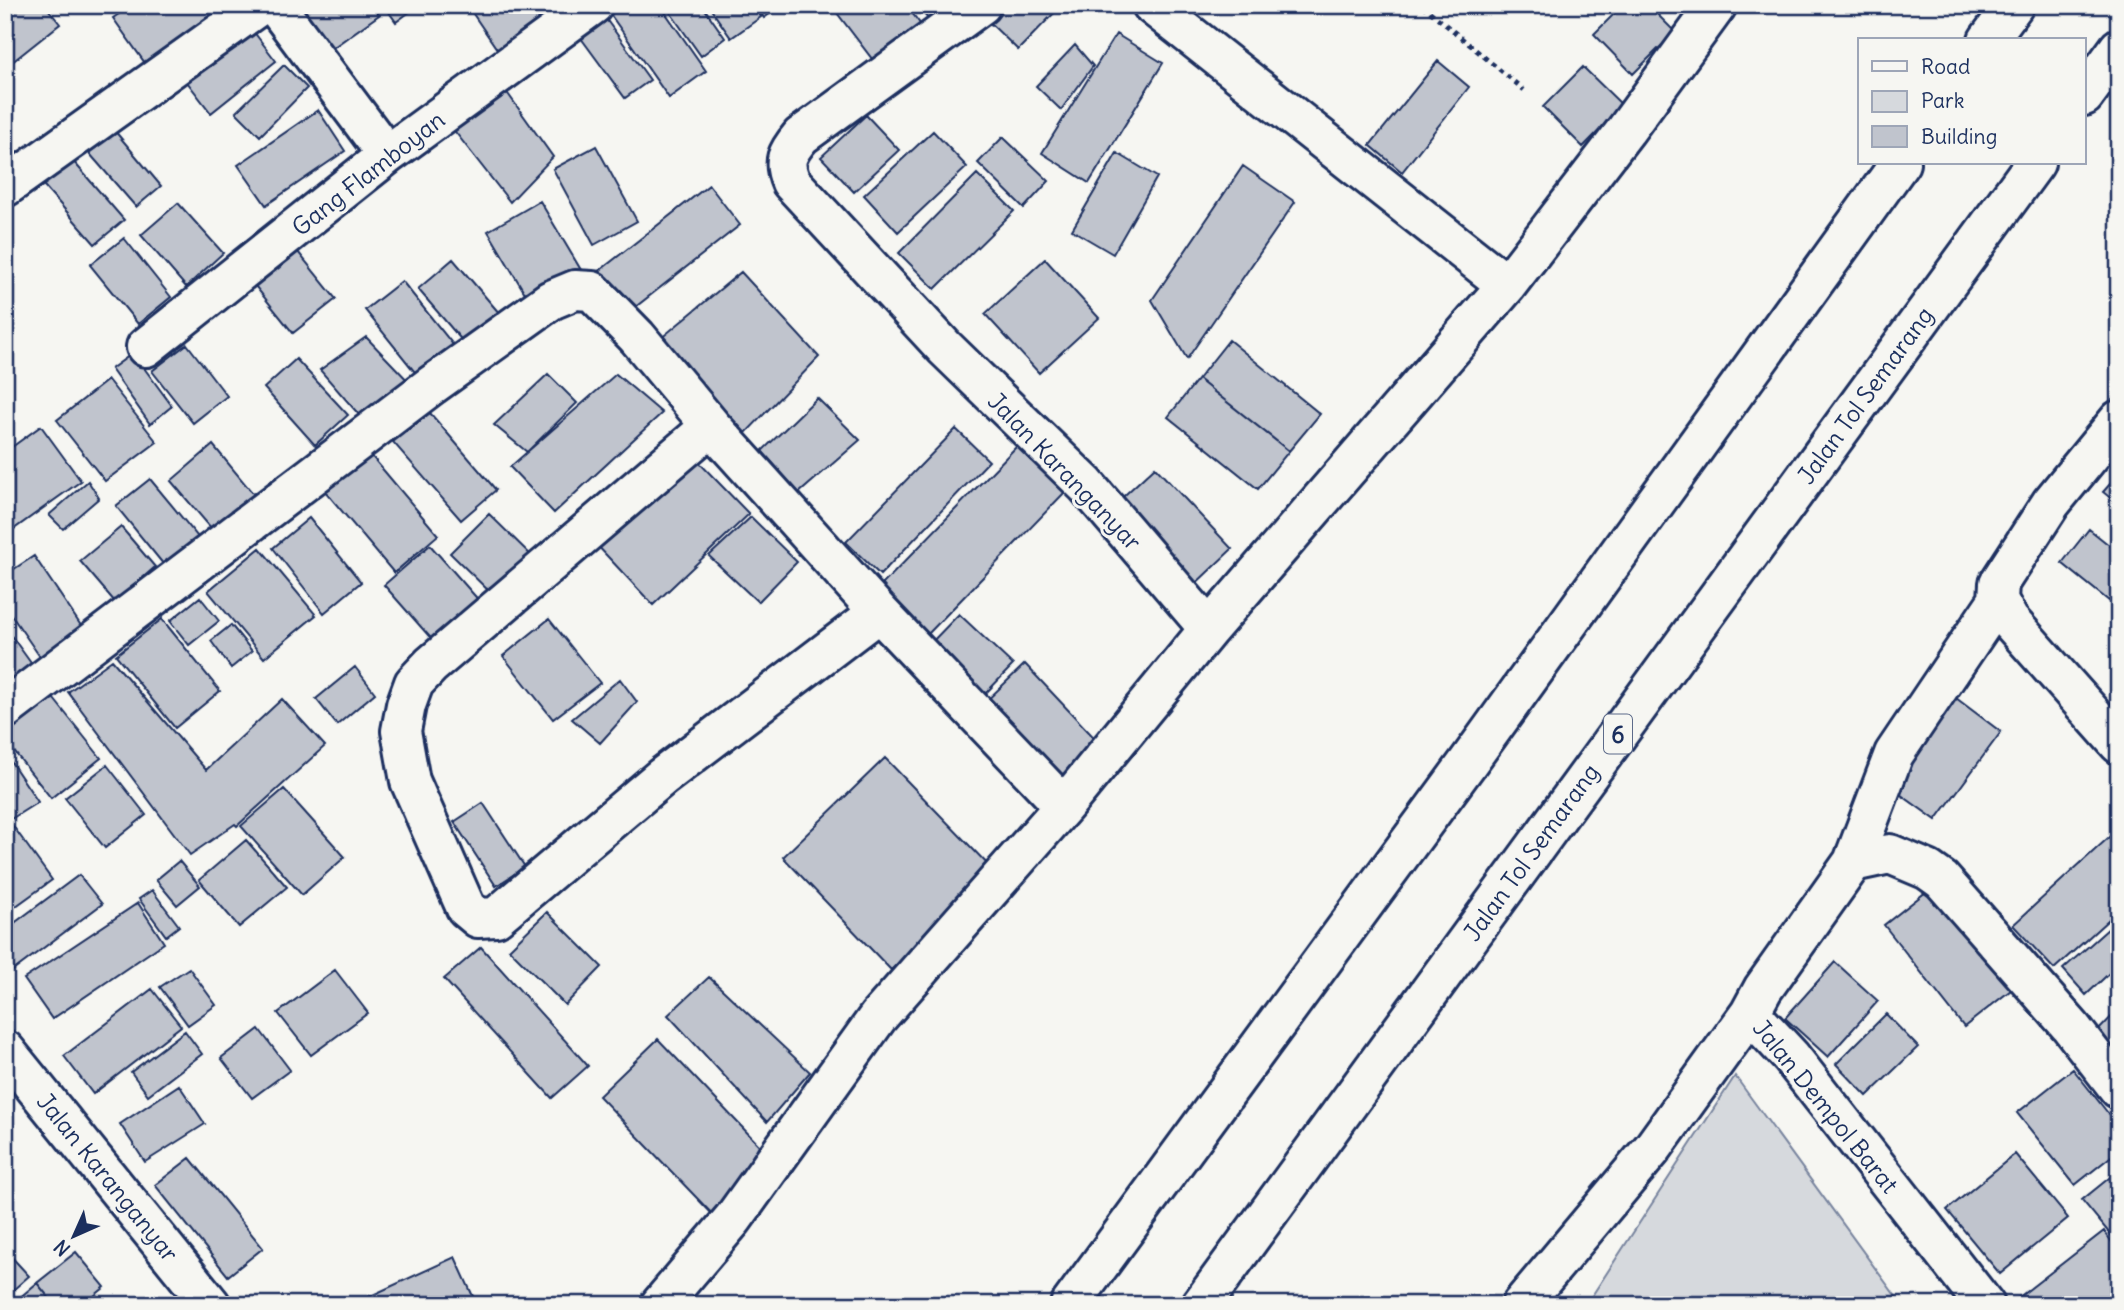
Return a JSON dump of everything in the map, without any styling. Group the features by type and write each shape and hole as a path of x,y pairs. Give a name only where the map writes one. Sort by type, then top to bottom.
{"main road":[{"path":"5,187 260,5"},
{"path":"275,5 387,155"},
{"name":"Gang Flamboyan","path":"146,346 387,155 593,5"},
{"name":"Jalan Karanganyar","path":"981,5 801,136 788,151 785,169 791,182 945,348 1086,485 1209,629"},
{"path":"1152,5 1507,285"},
{"path":"660,1305 733,1219 878,1017 1064,806 1209,629 1507,285 1626,131 1717,5"},
{"path":"1990,38 2014,5"},
{"path":"2086,93 2119,48"},
{"path":"1070,1305 1469,761 1899,164"},
{"name":"Jalan Tol Semarang","path":"1200,1305 2034,164"},
{"path":"5,709 432,385 551,300 575,290 592,291 637,337 712,426 879,612 1064,806"},
{"path":"2119,420 2051,503 1999,583 1998,600 2009,620 2119,744"},
{"path":"712,426 431,665 414,683 401,731 410,781 466,908 478,918 496,917 662,777 879,612"},
{"name":"Jalan Dempol Barat","path":"1985,1305 1791,1057 1750,1013 1763,989 1853,862 1894,754 1998,600"},
{"path":"1853,862 1890,854 1928,870 1942,880 2071,1027 2119,1089"},
{"path":"1521,1305 1652,1149 1750,1013"},
{"name":"Jalan Karanganyar","path":"5,1050 211,1305"}],"path":[{"path":"1422,5 1524,89"}],"green space":[{"path":"1735,1076 1902,1305 1586,1305"}],"building":[{"path":"5,5 45,5 60,24 6,67"},
{"path":"132,5 229,5 145,63 113,18"},
{"path":"306,5 372,5 379,15 324,54 295,13"},
{"path":"384,5 419,5 396,22"},
{"path":"467,5 542,5 548,13 499,52"},
{"path":"623,5 660,5 706,71 669,98 610,14"},
{"path":"665,5 702,5 725,38 701,56"},
{"path":"708,5 753,5 761,17 731,38"},
{"path":"756,5 782,5 764,18"},
{"path":"831,5 906,5 927,33 879,68"},
{"path":"915,5 967,5 940,31"},
{"path":"1008,5 1062,5 1018,50 990,23"},
{"path":"1623,5 1648,5 1675,32 1633,74 1594,34"},
{"path":"603,15 650,80 625,98 578,34"},
{"path":"247,23 276,61 211,113 181,74"},
{"path":"1116,34 1163,63 1089,183 1042,153"},
{"path":"1075,45 1093,66 1061,110 1036,86"},
{"path":"1438,61 1469,87 1402,172 1370,145"},
{"path":"284,65 307,88 260,136 236,112"},
{"path":"1583,67 1623,106 1583,147 1543,107"},
{"path":"501,84 553,157 510,202 449,124"},
{"path":"318,110 345,151 266,205 238,165"},
{"path":"866,115 899,150 854,192 821,157"},
{"path":"109,124 161,186 136,207 83,146"},
{"path":"933,131 967,167 898,232 864,195"},
{"path":"1003,137 1049,181 1024,208 978,163"},
{"path":"596,146 637,221 594,245 553,169"},
{"path":"1117,153 1157,177 1113,254 1072,230"},
{"path":"67,154 124,220 95,244 38,179"},
{"path":"1243,166 1295,202 1187,359 1152,300"},
{"path":"977,174 1014,211 935,289 899,253"},
{"path":"709,185 740,225 629,312 598,272"},
{"path":"540,201 581,270 529,300 488,231"},
{"path":"178,203 223,253 186,287 141,235"},
{"path":"124,238 171,297 138,324 90,265"},
{"path":"290,242 336,299 293,333 247,276"},
{"path":"453,259 506,321 471,351 418,289"},
{"path":"1045,259 1099,318 1039,373 985,314"},
{"path":"741,272 819,357 743,436 660,339"},
{"path":"402,281 459,352 422,381 365,310"},
{"path":"366,337 413,386 368,425 320,370"},
{"path":"1229,340 1320,414 1289,451 1198,379"},
{"path":"187,344 227,396 193,423 152,371"},
{"path":"133,353 172,406 150,424 111,369"},
{"path":"296,359 348,415 315,445 264,388"},
{"path":"548,374 577,403 527,452 494,425"},
{"path":"616,374 662,413 554,513 510,467"},
{"path":"1198,379 1289,451 1258,489 1168,417"},
{"path":"108,380 157,442 105,481 57,420"},
{"path":"817,398 860,440 799,493 762,451"},
{"path":"430,413 496,490 461,520 393,442"},
{"path":"41,426 81,481 14,529 5,517 5,452"},
{"path":"956,429 989,461 880,575 846,542"},
{"path":"213,445 265,508 223,542 171,481"},
{"path":"1018,445 1066,491 927,635 879,588"},
{"path":"689,452 749,514 653,605 594,542"},
{"path":"369,453 438,535 394,573 325,491"},
{"path":"1155,467 1232,549 1191,588 1113,506"},
{"path":"2119,474 2119,505 2103,492"},
{"path":"150,479 198,537 164,565 116,506"},
{"path":"88,481 99,498 63,529 49,515"},
{"path":"489,514 537,561 498,600 450,553"},
{"path":"751,517 797,562 758,602 709,556"},
{"path":"309,518 361,582 324,613 273,548"},
{"path":"121,527 155,567 115,602 80,561"},
{"path":"2089,529 2119,553 2119,588 2109,601 2062,563"},
{"path":"430,545 482,604 436,644 384,585"},
{"path":"260,548 316,615 264,658 208,591"},
{"path":"34,556 92,642 49,670 5,606 5,575"},
{"path":"200,597 219,621 189,645 170,621"},
{"path":"959,614 1013,665 980,699 926,648"},
{"path":"162,619 220,691 175,728 116,655"},
{"path":"549,619 600,683 553,719 503,656"},
{"path":"231,625 252,651 231,668 211,641"},
{"path":"5,627 41,677 5,708"},
{"path":"112,660 206,770 282,699 325,746 237,826 235,824 190,855 68,692"},
{"path":"1025,664 1103,747 1058,789 980,707"},
{"path":"355,667 375,693 337,725 316,699"},
{"path":"620,679 637,702 600,743 572,719"},
{"path":"50,694 101,758 51,798 5,740 5,728"},
{"path":"1952,695 2001,732 1936,820 1886,784"},
{"path":"5,753 38,802 11,819 5,811"},
{"path":"885,758 995,872 891,970 783,857"},
{"path":"107,765 146,815 105,848 65,798"},
{"path":"284,789 345,857 302,895 241,826"},
{"path":"483,803 525,867 496,886 454,822"},
{"path":"13,826 52,880 5,914 5,832"},
{"path":"2119,828 2119,910 2054,969 2013,925"},
{"path":"246,840 287,887 239,927 199,880"},
{"path":"179,861 200,886 177,905 156,880"},
{"path":"79,875 102,904 6,976 5,930"},
{"path":"1931,888 2011,990 1964,1027 1884,925"},
{"path":"152,890 179,926 166,936 139,899"},
{"path":"138,903 164,943 52,1019 24,979"},
{"path":"547,912 602,967 565,1005 509,949"},
{"path":"2118,920 2119,964 2086,995 2063,969"},
{"path":"481,947 588,1066 552,1098 444,979"},
{"path":"1835,962 1878,1001 1828,1057 1785,1018"},
{"path":"189,968 216,1005 188,1025 160,987"},
{"path":"335,970 368,1013 311,1055 278,1013"},
{"path":"709,977 810,1072 767,1122 668,1015"},
{"path":"152,989 181,1026 93,1094 64,1056"},
{"path":"2119,1009 2119,1058 2094,1035"},
{"path":"1886,1014 1918,1047 1867,1096 1836,1064"},
{"path":"259,1029 290,1070 252,1098 221,1058"},
{"path":"185,1031 202,1054 148,1095 131,1072"},
{"path":"658,1039 759,1145 717,1219 599,1096"},
{"path":"2073,1069 2119,1127 2119,1150 2075,1185 2017,1113"},
{"path":"179,1085 205,1124 145,1162 120,1124"},
{"path":"2015,1154 2068,1218 2000,1274 1947,1210"},
{"path":"190,1158 263,1248 228,1276 155,1185"},
{"path":"5,1163 13,1171 5,1178"},
{"path":"2119,1170 2119,1245 2082,1200"},
{"path":"2104,1231 2119,1252 2119,1305 2009,1305"},
{"path":"7,1252 29,1276 5,1297 5,1253"},
{"path":"76,1252 105,1287 83,1305 55,1305 37,1283"},
{"path":"455,1257 477,1305 351,1305"},
{"path":"37,1283 55,1305 11,1305"}]}
